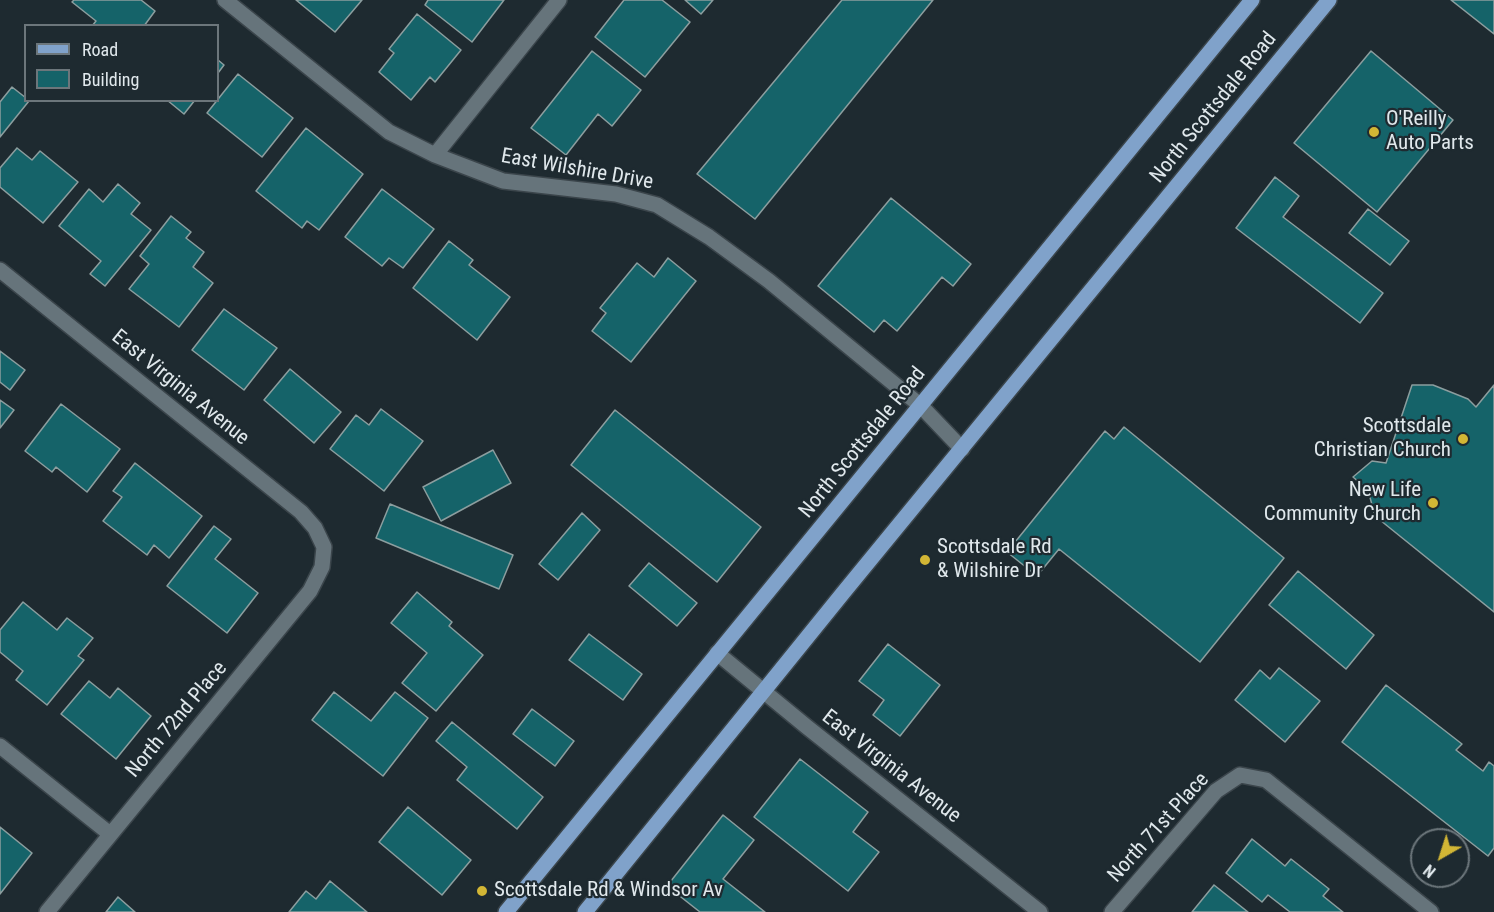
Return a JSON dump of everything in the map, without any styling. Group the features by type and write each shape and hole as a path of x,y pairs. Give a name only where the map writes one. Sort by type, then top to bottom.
{"main road":[{"name":"North Scottsdale Road","path":"506,912 1252,0"},
{"name":"North Scottsdale Road","path":"585,912 1329,0"}],"street":[{"name":"East Wilshire Drive","path":"225,0 389,132 435,155 503,181 616,194 657,205 709,237 768,281 921,406 962,449"},
{"path":"435,155 559,0"},
{"name":"East Virginia Avenue","path":"0,270 301,512 315,528 324,547"},
{"name":"North 72nd Place","path":"47,912 310,591 322,567 324,547"},
{"name":"East Virginia Avenue","path":"717,653 1040,912"},
{"path":"0,746 110,834"},
{"name":"North 71st Place","path":"1112,912 1216,791 1240,775 1266,780 1431,912"}],"building":[{"path":"74,0 141,0 155,11 145,24 94,24 96,21 72,2"},
{"path":"296,0 362,0 335,32"},
{"path":"428,0 504,0 472,42 425,5"},
{"path":"624,0 662,0 690,22 645,77 595,37"},
{"path":"685,0 713,0 701,14"},
{"path":"842,0 933,0 755,219 697,174"},
{"path":"1451,0 1494,0 1494,34"},
{"path":"417,14 461,50 435,82 430,77 411,100 379,72 394,53 389,49"},
{"path":"592,51 641,90 612,126 598,114 566,155 531,128"},
{"name":"O'Reilly Auto Parts","path":"1371,51 1453,120 1377,212 1294,143"},
{"path":"219,61 224,65 219,72"},
{"path":"238,74 293,118 262,157 207,113 216,102 219,102 219,98"},
{"path":"12,87 24,96 24,102 28,102 0,137 0,102"},
{"path":"169,102 193,102 184,114"},
{"path":"306,128 363,174 319,230 307,221 302,228 256,191"},
{"path":"17,148 32,160 40,151 78,182 43,223 0,187 0,168"},
{"path":"1275,177 1299,196 1283,217 1383,293 1360,323 1236,228"},
{"path":"118,184 140,203 131,214 151,230 105,286 90,274 101,261 59,226 89,189 103,202"},
{"path":"382,189 434,229 403,268 389,258 382,266 345,237"},
{"path":"891,198 971,264 953,286 942,277 897,331 884,320 874,332 818,286"},
{"path":"1368,209 1409,241 1390,265 1349,233"},
{"path":"171,216 191,232 186,238 204,252 193,267 213,283 179,327 129,289 149,264 140,256"},
{"path":"449,241 473,260 469,265 510,297 477,340 413,288"},
{"path":"668,258 696,281 631,362 592,331 606,313 600,308 637,263 654,277"},
{"path":"224,309 277,348 244,390 192,350"},
{"path":"0,351 25,370 10,390 0,382"},
{"path":"290,369 341,412 314,443 264,400"},
{"name":"New Life Community Church","path":"1412,385 1433,385 1468,399 1476,407 1494,385 1494,612 1375,516 1368,490 1353,477 1372,461 1386,463"},
{"path":"0,400 14,410 0,428"},
{"path":"61,404 120,449 87,492 56,467 52,472 25,451"},
{"path":"381,409 423,441 384,491 330,449 356,415 369,425"},
{"path":"615,410 761,527 717,582 571,465"},
{"path":"1124,427 1284,558 1200,662 1059,549 1037,576 1007,552 1105,431 1114,439"},
{"path":"493,450 511,483 441,521 423,487"},
{"path":"135,463 202,516 169,558 154,545 147,555 103,521 122,497 113,491"},
{"path":"390,504 513,555 499,589 376,538"},
{"path":"582,513 600,530 558,580 539,564"},
{"path":"214,526 231,539 215,559 258,593 227,633 167,586"},
{"path":"649,563 697,603 677,626 629,586"},
{"path":"1298,571 1374,635 1346,669 1269,605"},
{"path":"417,592 452,622 449,626 483,655 436,711 402,683 427,653 391,623"},
{"path":"23,602 57,630 67,618 93,638 78,656 84,660 47,705 16,680 23,671 0,652 0,630"},
{"path":"589,634 642,674 623,700 569,660"},
{"path":"888,644 940,685 900,736 873,715 884,700 859,681"},
{"path":"1279,668 1320,701 1285,742 1235,700 1260,670 1270,679"},
{"path":"89,681 110,698 118,688 151,716 116,759 61,714"},
{"path":"1386,685 1462,744 1456,750 1483,771 1489,762 1494,766 1494,848 1488,856 1470,842 1470,828 1452,828 1342,742"},
{"path":"334,692 371,721 395,692 428,718 383,776 312,720"},
{"path":"532,709 574,741 555,766 513,734"},
{"path":"452,722 543,797 517,829 457,780 467,767 436,741"},
{"path":"800,759 868,812 853,832 879,852 848,891 754,817"},
{"path":"408,807 471,860 442,895 379,842"},
{"path":"723,815 754,840 723,879 765,912 700,912 667,886"},
{"path":"0,827 32,853 0,894"},
{"path":"1252,839 1285,866 1291,859 1329,889 1323,896 1343,912 1290,912 1268,895 1262,902 1226,873"},
{"path":"330,881 367,912 289,912 306,891 316,899"},
{"path":"1214,885 1248,912 1192,912"},
{"path":"118,897 135,912 106,912"}],"place":[{"name":"O'Reilly Auto Parts","path":"1374,132"},
{"name":"Scottsdale Christian Church","path":"1463,439"},
{"name":"New Life Community Church","path":"1433,503"},
{"name":"Scottsdale Rd & Wilshire Dr","path":"925,560"},
{"name":"Scottsdale Rd & Windsor Av","path":"482,891"}]}
